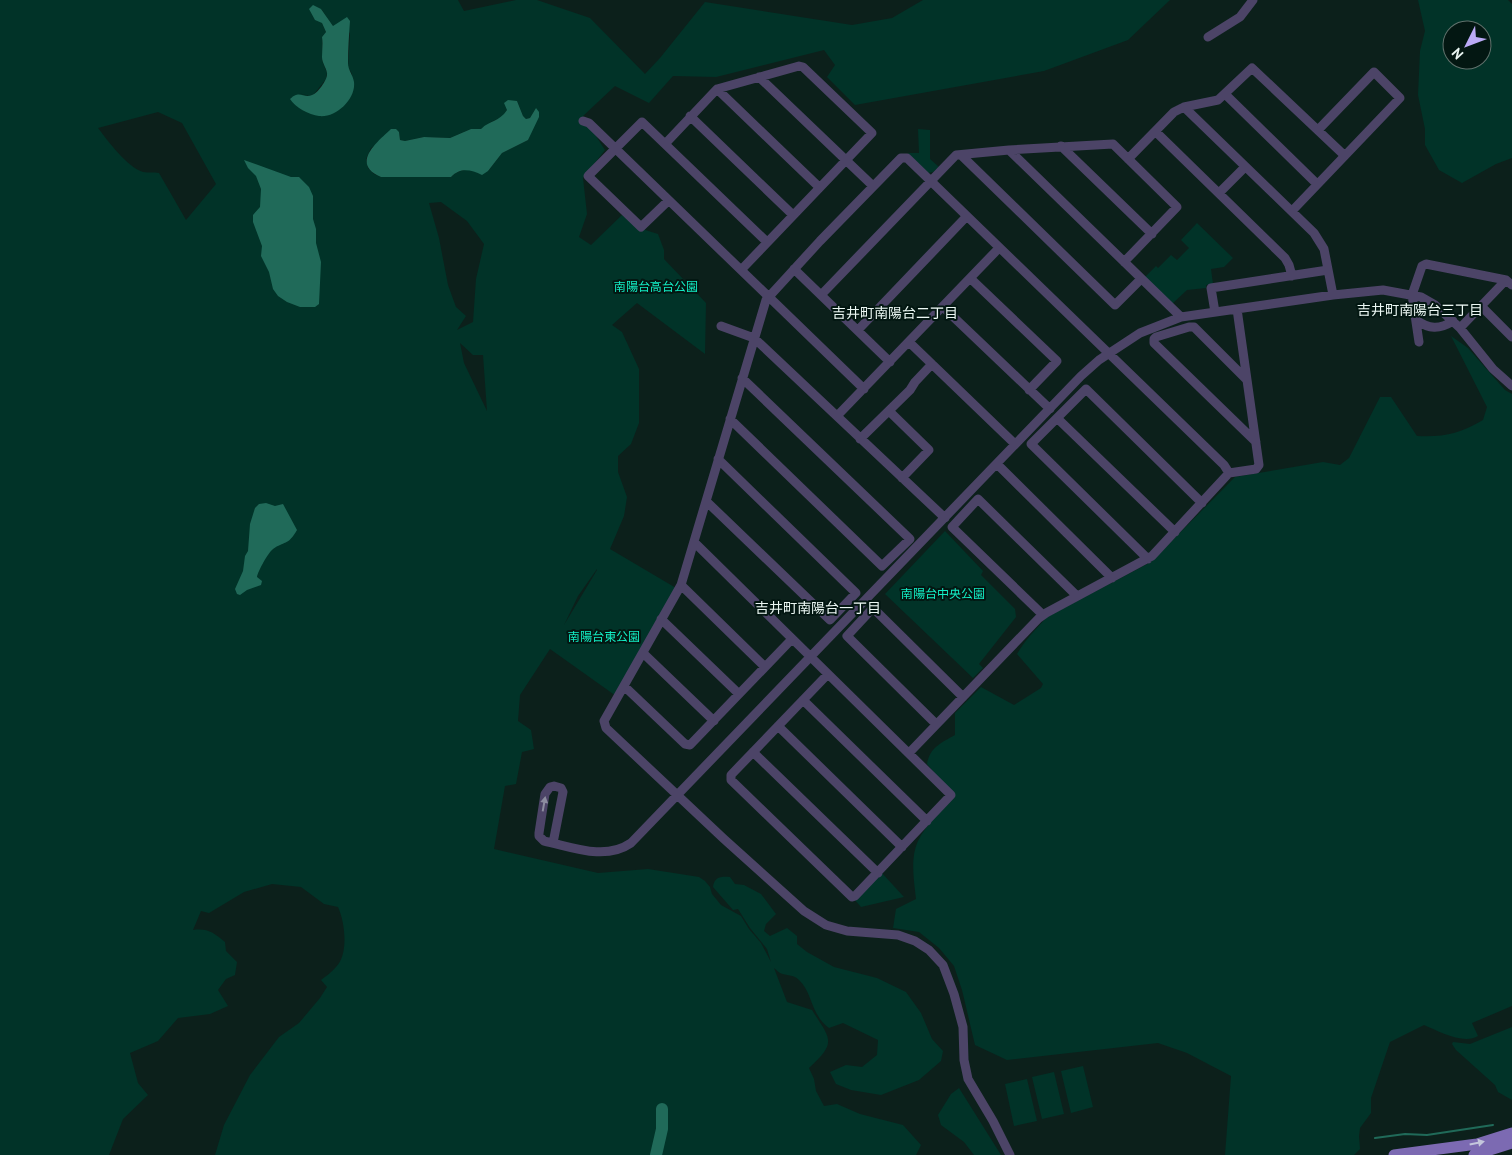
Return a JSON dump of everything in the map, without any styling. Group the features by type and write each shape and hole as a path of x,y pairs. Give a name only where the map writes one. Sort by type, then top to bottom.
{"main road":[{"path":"1394,1155 1476,1144 1512,1133"},
{"path":"1474,1155 1512,1143"}],"street":[{"path":"1208,37 1240,17 1253,0"},
{"path":"665,144 717,89 799,66 803,67 872,133 741,270"},
{"path":"1128,159 1174,112 1184,107 1218,100 1226,95 1252,68 1344,155"},
{"path":"1292,211 1400,98 1374,72 1318,130"},
{"path":"759,77 873,186"},
{"path":"717,89 819,187"},
{"path":"1226,95 1317,184"},
{"path":"1184,107 1292,211 1318,239 1324,249 1333,294"},
{"path":"690,116 793,215"},
{"path":"584,121 590,123 668,201 864,389"},
{"path":"668,201 641,227 588,176 642,122 767,242"},
{"path":"1156,132 1285,258 1289,264 1292,276"},
{"path":"821,295 956,155 1061,146 1113,144 1177,207 1124,262"},
{"path":"1061,146 1152,234"},
{"path":"1009,150 1181,317"},
{"path":"960,155 1115,305 1141,279"},
{"path":"1010,1155 993,1121 968,1079 964,1060 963,1027 943,964 915,941 898,935 847,931 826,925 804,911 606,728 604,721 680,585 768,296 901,158 907,158 931,181 1109,352 1224,465 1229,473"},
{"path":"1218,193 1245,167"},
{"path":"858,330 967,216"},
{"path":"837,416 999,248"},
{"path":"1419,342 1412,295 1422,266 1426,264 1509,282"},
{"path":"794,269 890,362"},
{"path":"1215,312 1210,288 1328,270"},
{"path":"970,278 1057,361 1029,390"},
{"path":"1460,328 1509,282"},
{"path":"553,843 563,792 561,788 554,786 550,787 545,794 539,833 539,836 544,841 553,843 595,852 623,848 631,843 1081,376 1109,352 1140,333 1181,317 1333,294 1383,290 1421,297 1435,305 1460,328 1493,369 1512,386"},
{"path":"943,307 1050,409"},
{"path":"1482,307 1512,337"},
{"path":"909,753 1043,615 1148,559 1229,473 1258,468 1260,465 1237,309"},
{"path":"1416,320 1426,327 1434,328 1445,326 1453,321"},
{"path":"721,326 754,338 944,518"},
{"path":"1247,380 1194,327 1188,327 1156,337 1154,340 1154,343 1256,442"},
{"path":"909,342 1015,444"},
{"path":"860,438 910,390 932,364"},
{"path":"730,419 882,566 910,538 742,378"},
{"path":"1148,559 1031,444 1086,389 1202,503"},
{"path":"889,411 928,450 902,478"},
{"path":"1057,418 1175,532"},
{"path":"706,501 830,620 856,593 718,459"},
{"path":"997,464 1112,578"},
{"path":"1043,615 952,527 978,499 1077,596"},
{"path":"694,542 792,639 812,656 951,795 878,873 852,897 731,780 731,775 828,674"},
{"path":"680,585 765,667"},
{"path":"936,724 847,636 873,608 963,697"},
{"path":"661,620 739,694"},
{"path":"624,686 686,744 690,745 792,639"},
{"path":"643,653 714,720"},
{"path":"803,700 927,821"},
{"path":"778,726 902,847"},
{"path":"753,752 878,873"}],"green space":[{"path":"0,0 458,0 464,11 516,0 537,0 590,18 645,74 705,2 852,25 892,18 923,0 1170,0 1128,40 1044,71 855,105 827,77 835,65 824,50 716,77 673,76 649,103 615,86 583,116 605,150 583,178 587,214 579,237 591,245 622,215 642,229 658,234 664,250 664,259 706,303 705,354 637,303 612,325 622,332 639,369 639,423 631,444 618,456 618,472 627,497 624,516 610,549 676,588 616,696 550,649 520,695 518,721 531,730 534,749 522,752 516,784 505,786 494,849 598,873 648,869 699,877 710,887 712,894 721,905 741,916 761,943 771,962 767,949 738,909 733,910 713,887 718,878 730,877 735,884 744,885 761,894 776,914 766,924 764,931 770,936 787,928 797,936 797,944 807,952 834,967 877,978 906,992 921,1013 932,1039 943,1051 941,1061 919,1080 881,1095 851,1090 836,1084 830,1072 846,1065 862,1067 877,1055 878,1040 843,1023 829,1028 818,1016 804,985 797,978 780,973 774,968 787,1002 812,1010 827,1035 827,1046 824,1052 809,1068 814,1079 816,1091 824,1106 837,1104 860,1114 903,1125 921,1145 916,1155 215,1155 224,1125 250,1075 279,1037 299,1023 320,998 327,987 321,980 336,967 343,954 344,929 338,907 324,904 301,887 272,884 244,892 209,913 201,911 193,930 207,931 217,936 225,942 226,951 237,962 235,975 226,979 218,990 228,1006 210,1014 178,1018 158,1041 130,1053 138,1083 148,1095 123,1119 109,1155 0,1155","holes":["321,9 333,26 350,33 348,67 352,74 351,96 341,108 299,93 309,96 314,94 326,79 327,73 322,60 322,37 326,32 322,23","517,101 526,119 530,118 536,108 528,140 502,153 488,171 463,170 451,177 381,177 374,174 368,168 366,159 371,148 399,132 400,140 405,141 424,137 450,138 471,129 481,129 502,117","158,112 182,123 216,184 186,220 159,173 143,172 137,169 112,146 98,128","441,202 467,221 484,244 476,279 473,322 457,330 466,316 456,307 448,285 439,238 429,203","460,343 473,355 483,355 487,411 464,363","597,569 597,570 564,625 578,596"]},
{"path":"1418,0 1508,0 1512,4 1512,158 1496,164 1462,183 1439,170 1425,145 1425,129 1418,95 1420,51 1425,31"},
{"path":"918,129 930,130 930,159 939,167 933,172 928,173 908,153 919,153"},
{"path":"1197,223 1233,258 1224,267 1211,269 1213,284 1206,285 1206,288 1187,290 1172,304 1145,277 1156,266 1158,268 1171,255 1177,260 1189,248 1181,240"},
{"path":"1451,336 1468,348 1505,390 1512,394 1512,1006 1472,1023 1478,1036 1472,1038 1458,1038 1424,1025 1390,1042 1371,1098 1371,1113 1360,1128 1360,1149 1354,1155 1225,1155 1231,1076 1187,1053 1158,1043 1007,1060 975,1045 962,990 954,966 939,948 919,932 893,928 896,909 916,899 913,862 918,841 930,823 955,797 927,764 933,749 955,735 955,713 981,687 1014,705 1041,688 1043,684 1017,654 1027,639 1047,617 1151,562 1235,477 1323,462 1340,465 1349,458 1380,397 1391,397 1417,436 1452,434 1483,420 1487,407"},
{"name":"南陽台中央公園","path":"945,531 983,571 981,575 1015,609 1016,617 979,664 983,668 973,678 885,594"},
{"path":"881,872 904,897 861,907 854,899"},
{"path":"1512,1027 1512,1100 1498,1092 1495,1085 1456,1050 1452,1044 1453,1042 1470,1044"},
{"path":"1083,1066 1093,1107 1071,1113 1061,1071"},
{"path":"1054,1072 1064,1114 1042,1119 1032,1077"},
{"path":"1027,1079 1037,1121 1014,1126 1005,1084"},
{"path":"959,1088 1001,1155 974,1155 964,1142 941,1125 938,1115 951,1094"}],"shaded area":[{"path":"313,5 321,9 333,26 347,17 350,21 348,63 354,88 352,95 344,106 338,111 325,116 307,112 295,105 290,99 299,94 309,96 314,94 322,86 327,76 322,57 322,37 326,32 322,23 315,20 309,9"},
{"path":"508,100 517,101 526,119 530,118 536,108 539,112 539,117 528,140 502,153 488,171 482,175 466,170 451,177 381,177 372,172 368,166 369,153 391,129 396,129 399,132 400,140 405,141 424,137 450,138 471,129 481,129 498,119 507,110 504,103"},
{"path":"244,160 291,177 299,177 309,187 313,196 313,219 321,262 319,304 315,307 300,307 287,302 278,296 273,289 269,272 261,256 262,246 253,222 253,215 260,207 261,189 256,176 248,168"},
{"path":"266,503 275,506 283,504 297,530 291,539 273,549 266,558 257,577 262,581 261,585 247,590 240,595 237,594 235,589 243,571 245,556 248,551 250,524 255,508 259,504"}],"waterway":[{"path":"656,1155 662,1129 662,1109"},
{"path":"1375,1138 1405,1134 1427,1135 1493,1125"}],"district":[{"name":"吉井町南陽台三丁目","path":"1420,310"},
{"name":"吉井町南陽台二丁目","path":"895,313"},
{"name":"吉井町南陽台一丁目","path":"818,608"}],"park label":[{"name":"南陽台高台公園","path":"656,286"},
{"name":"南陽台東公園","path":"604,636"}]}
